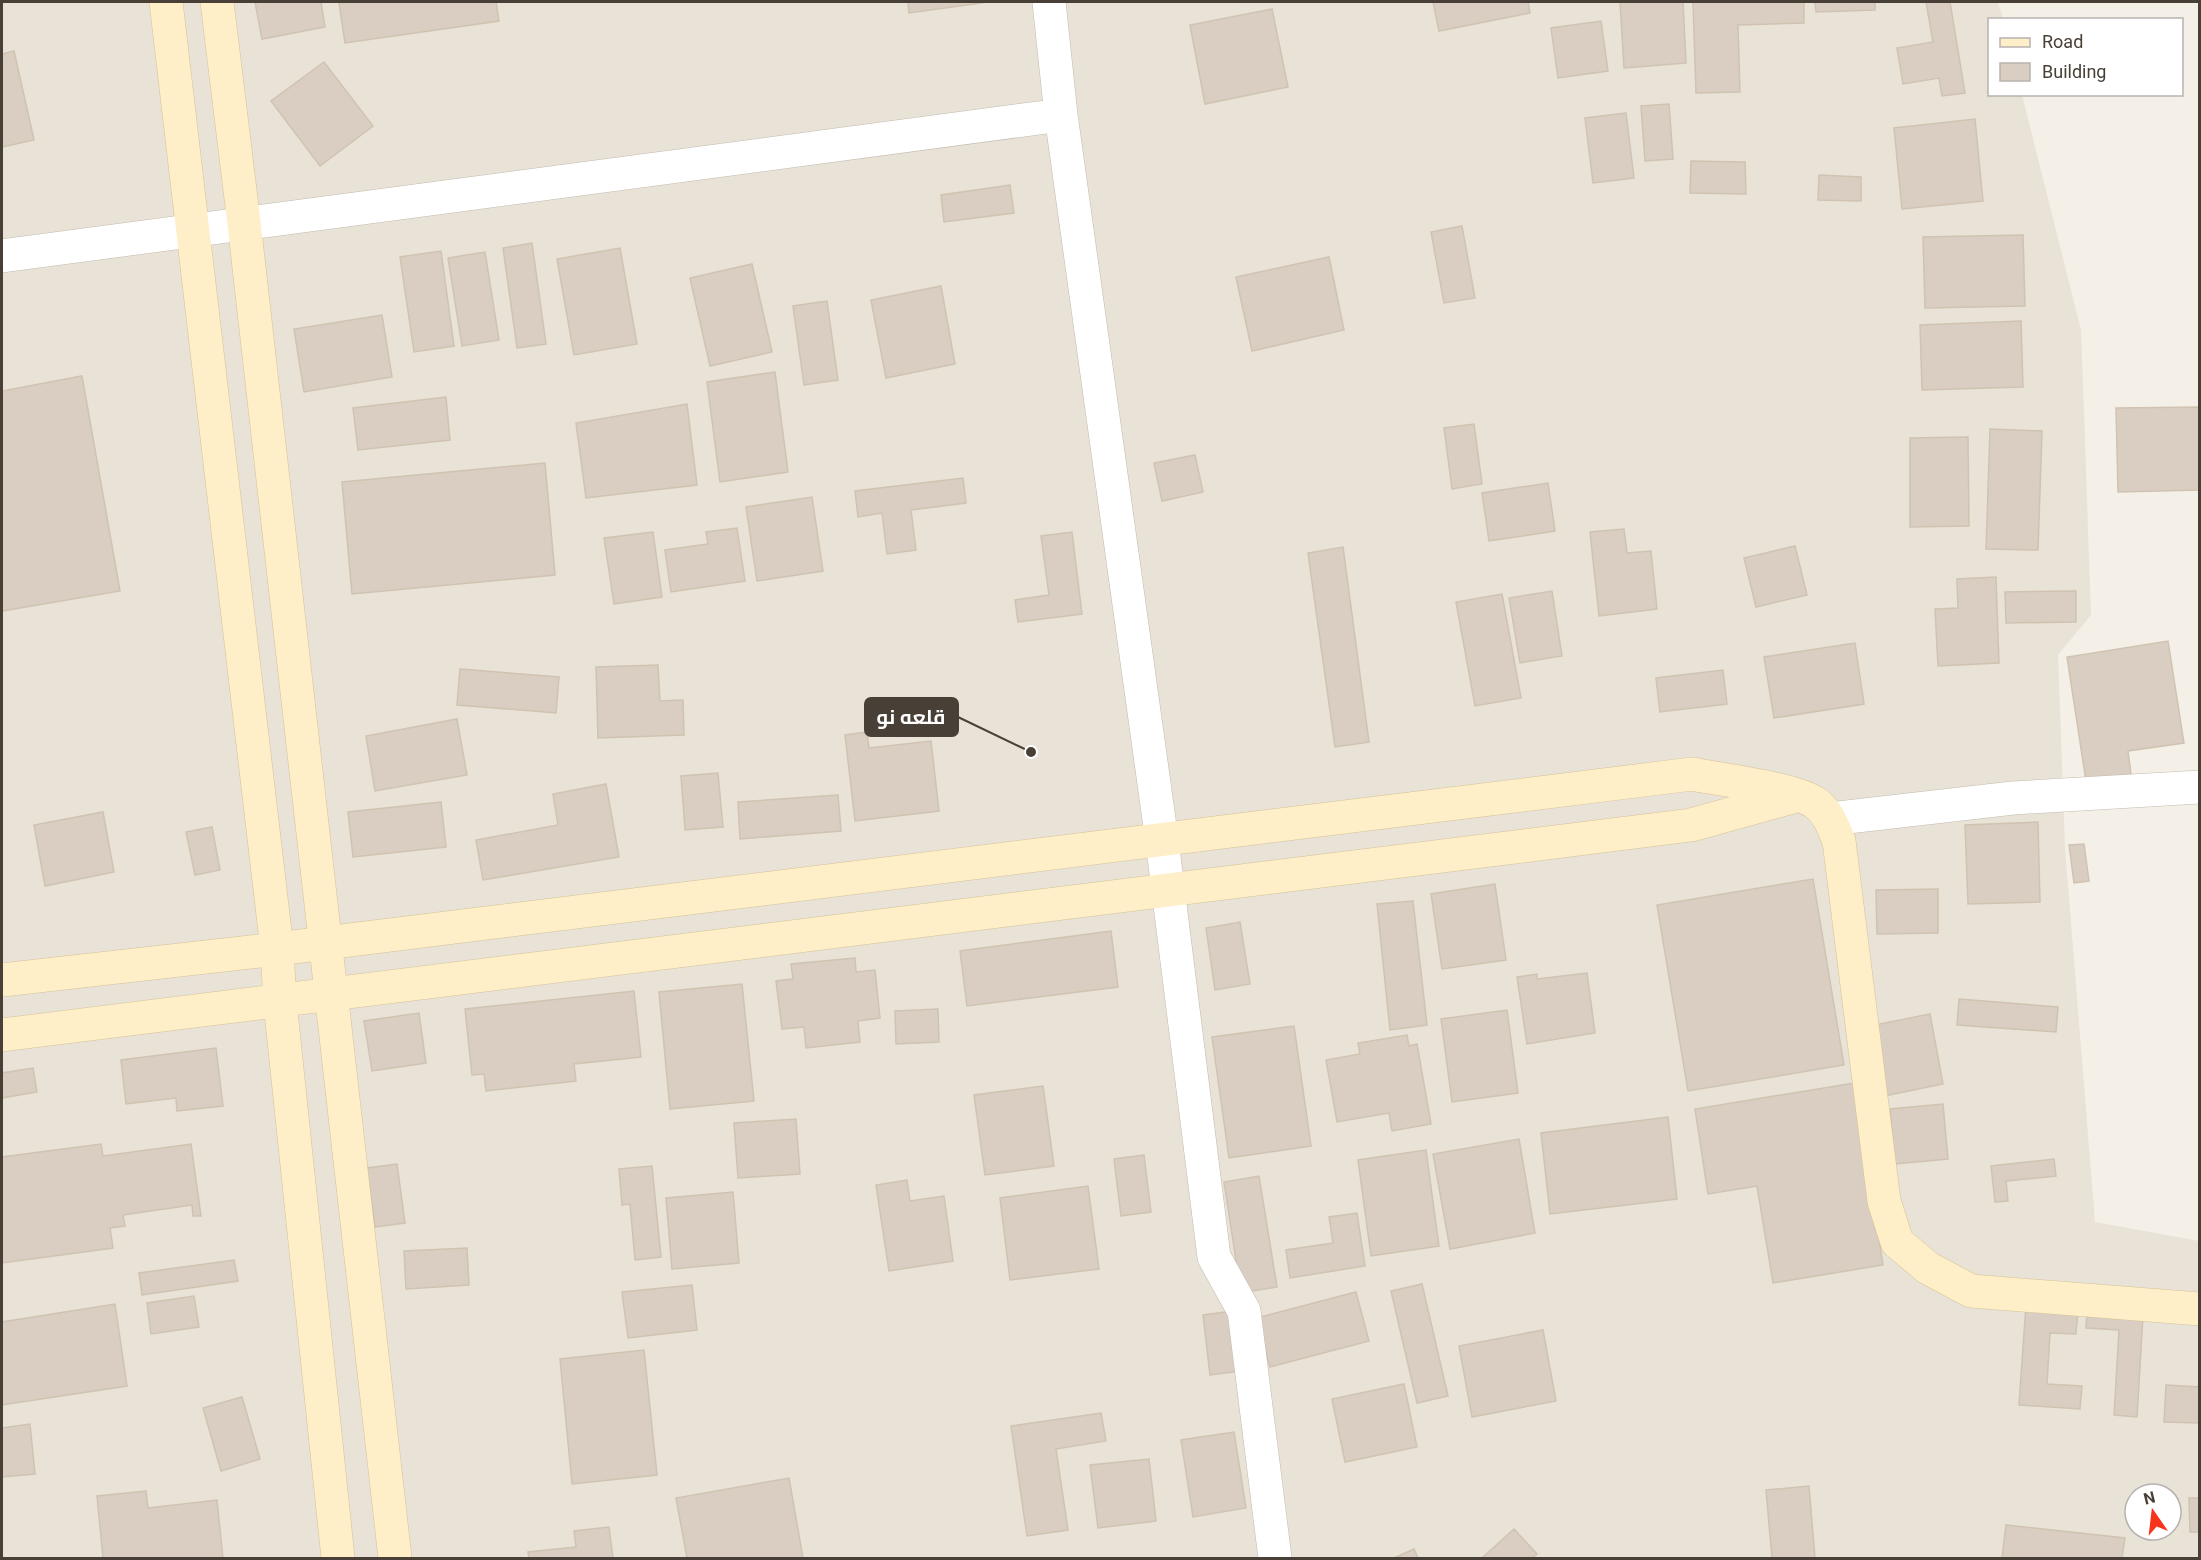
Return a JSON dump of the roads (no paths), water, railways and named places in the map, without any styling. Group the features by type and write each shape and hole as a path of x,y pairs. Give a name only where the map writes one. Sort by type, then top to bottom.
{"street":[{"path":"166,2 277,949 280,1002 338,1558"},
{"path":"217,2 395,1558"},
{"path":"1049,2 1061,115 1162,841 1214,1257 1244,1311 1275,1558"},
{"path":"2,256 1061,115"},
{"path":"2,980 277,949 1692,774 1798,795 1816,803 1830,819 1839,841 1884,1201 1897,1242 1928,1269 1971,1291 2199,1309"},
{"path":"1830,819 2013,798 2199,787"},
{"path":"2,1035 1691,825 1798,795"}],"place":[{"name":"قلعه نو","path":"1031,752"}]}
